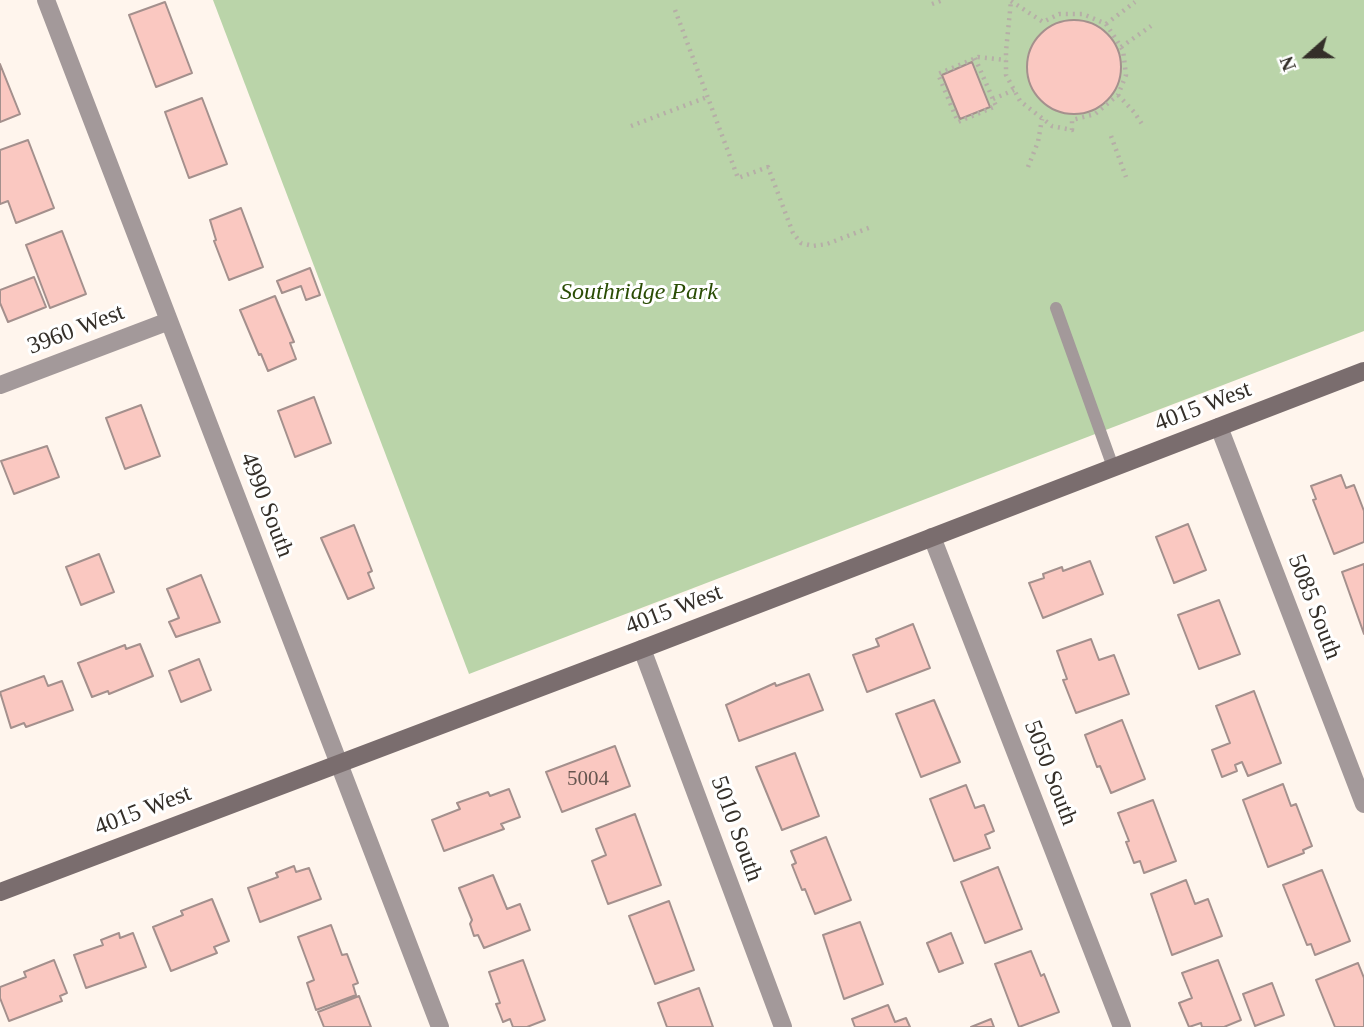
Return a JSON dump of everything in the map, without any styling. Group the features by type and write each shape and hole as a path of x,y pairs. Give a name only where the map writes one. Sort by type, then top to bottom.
{"street":[{"name":"4990 South","path":"46,0 440,1027"},
{"name":"3960 West","path":"0,385 169,320"},
{"name":"4015 West","path":"0,892 1364,371"},
{"name":"5085 South","path":"1219,427 1364,804"},
{"name":"5050 South","path":"932,537 1122,1027"},
{"name":"5010 South","path":"642,649 783,1027"}],"lane":[{"path":"1056,308 1113,467"}],"path":[{"path":"932,4 943,0"},
{"path":"1011,0 1043,22 1059,14 1083,14 1106,24 1121,47 1126,75 1118,95 1095,114 1072,120 1072,130 1052,126 1020,101 1006,75 1011,0"},
{"path":"1106,24 1135,2"},
{"path":"675,10 738,178 768,167 793,233 801,243 813,246 827,244 871,227"},
{"path":"1121,47 1151,26"},
{"path":"975,58 996,106 958,122 938,74 975,58 978,57 1006,60"},
{"path":"993,99 1014,90"},
{"path":"1118,95 1142,124"},
{"path":"631,126 707,97"},
{"path":"1028,167 1038,142 1042,119"},
{"path":"1111,136 1126,177"}],"green space":[{"name":"Southridge Park","path":"213,0 1364,0 1364,331 469,674"}],"building":[{"path":"165,2 192,73 156,87 129,15"},
{"path":"1074,20 1092,24 1107,34 1117,49 1121,67 1117,85 1107,100 1092,110 1074,114 1056,110 1041,100 1031,85 1027,67 1031,49 1041,34 1056,24"},
{"path":"972,62 990,107 960,119 942,75"},
{"path":"0,64 20,114 0,122"},
{"path":"202,98 227,164 189,178 165,112"},
{"path":"28,140 54,208 16,223 8,201 0,204 0,150"},
{"path":"241,208 263,267 229,280 214,241 216,240 210,220"},
{"path":"62,231 86,294 50,308 26,245"},
{"path":"310,268 320,295 306,300 301,286 282,293 277,281"},
{"path":"34,277 46,307 8,322 0,303 0,290"},
{"path":"275,296 294,342 290,343 296,359 268,371 240,310"},
{"path":"314,397 331,443 295,457 278,411"},
{"path":"141,405 160,456 125,469 106,418"},
{"path":"47,446 59,477 14,494 1,461"},
{"path":"1341,475 1346,488 1354,485 1364,511 1364,542 1334,554 1313,500 1316,499 1311,486"},
{"path":"1188,524 1206,570 1174,583 1156,537"},
{"path":"354,525 372,571 368,573 374,588 348,599 321,538"},
{"path":"99,554 114,592 81,605 66,567"},
{"path":"1090,561 1103,594 1043,618 1029,583 1062,567 1063,571"},
{"path":"1364,564 1364,634 1342,572"},
{"path":"201,575 220,622 176,637 169,622 179,618 167,589"},
{"path":"1219,600 1240,654 1199,669 1178,615"},
{"path":"913,624 930,668 867,692 853,655 879,646 876,639"},
{"path":"1091,639 1099,660 1114,655 1129,694 1076,713 1063,680 1067,679 1057,651"},
{"path":"140,644 153,676 109,694 108,691 92,697 78,663 125,645 126,649"},
{"path":"199,659 211,690 181,702 169,671"},
{"path":"809,674 823,710 739,741 726,705 775,683 776,686"},
{"path":"44,676 48,686 62,681 73,710 26,727 24,723 11,728 0,692"},
{"path":"1254,691 1281,763 1248,776 1242,762 1235,765 1237,771 1222,777 1212,750 1230,743 1216,706"},
{"path":"934,700 960,762 921,777 896,714"},
{"path":"1122,720 1145,779 1111,793 1100,766 1097,767 1085,735"},
{"path":"615,746 630,786 562,812 546,772"},
{"path":"795,753 819,816 782,830 756,767"},
{"path":"1283,784 1291,806 1296,804 1312,846 1303,850 1304,853 1268,867 1243,800"},
{"path":"966,785 975,808 984,805 994,831 985,835 990,848 954,861 930,799"},
{"path":"509,789 520,817 501,824 504,829 444,851 432,820 460,809 457,803 488,792 490,796"},
{"path":"1153,800 1176,861 1144,873 1140,861 1134,863 1118,813"},
{"path":"635,814 661,885 608,904 592,861 606,855 596,829"},
{"path":"826,837 851,900 815,914 792,865 796,863 791,851"},
{"path":"294,866 296,872 309,868 321,899 260,922 248,888 278,877 276,873"},
{"path":"998,867 1022,929 985,943 961,882"},
{"path":"1322,870 1350,941 1315,955 1311,944 1307,945 1283,885"},
{"path":"493,875 507,909 520,904 530,930 484,948 478,935 474,936 470,924 472,920 459,888"},
{"path":"1186,880 1195,904 1208,899 1222,936 1172,955 1151,894"},
{"path":"212,899 229,941 214,947 217,953 171,971 153,927 183,915 181,911"},
{"path":"669,901 694,970 655,984 629,916"},
{"path":"860,922 883,984 844,999 823,935"},
{"path":"331,925 342,955 347,954 358,983 353,985 356,995 316,1010 307,983 314,980 298,937"},
{"path":"119,933 120,938 133,933 146,967 86,988 74,955 103,945 101,940"},
{"path":"951,933 963,963 939,972 927,943"},
{"path":"1031,951 1041,976 1044,974 1059,1012 1019,1027 995,964"},
{"path":"54,960 67,993 60,996 62,1001 9,1021 0,998 0,987 26,977 24,972"},
{"path":"523,960 545,1020 527,1027 513,1027 510,1019 503,1022 496,1004 500,1003 489,972"},
{"path":"1218,960 1241,1020 1224,1027 1202,1027 1201,1023 1189,1027 1179,1003 1192,998 1182,973"},
{"path":"1358,963 1364,978 1364,1027 1335,1027 1316,980"},
{"path":"1272,983 1284,1015 1255,1026 1243,994"},
{"path":"699,988 713,1027 667,1027 658,1003"},
{"path":"359,996 371,1027 324,1027 318,1012"},
{"path":"888,1005 895,1022 906,1018 910,1027 855,1027 852,1019"},
{"path":"991,1019 994,1027 971,1027"}]}
